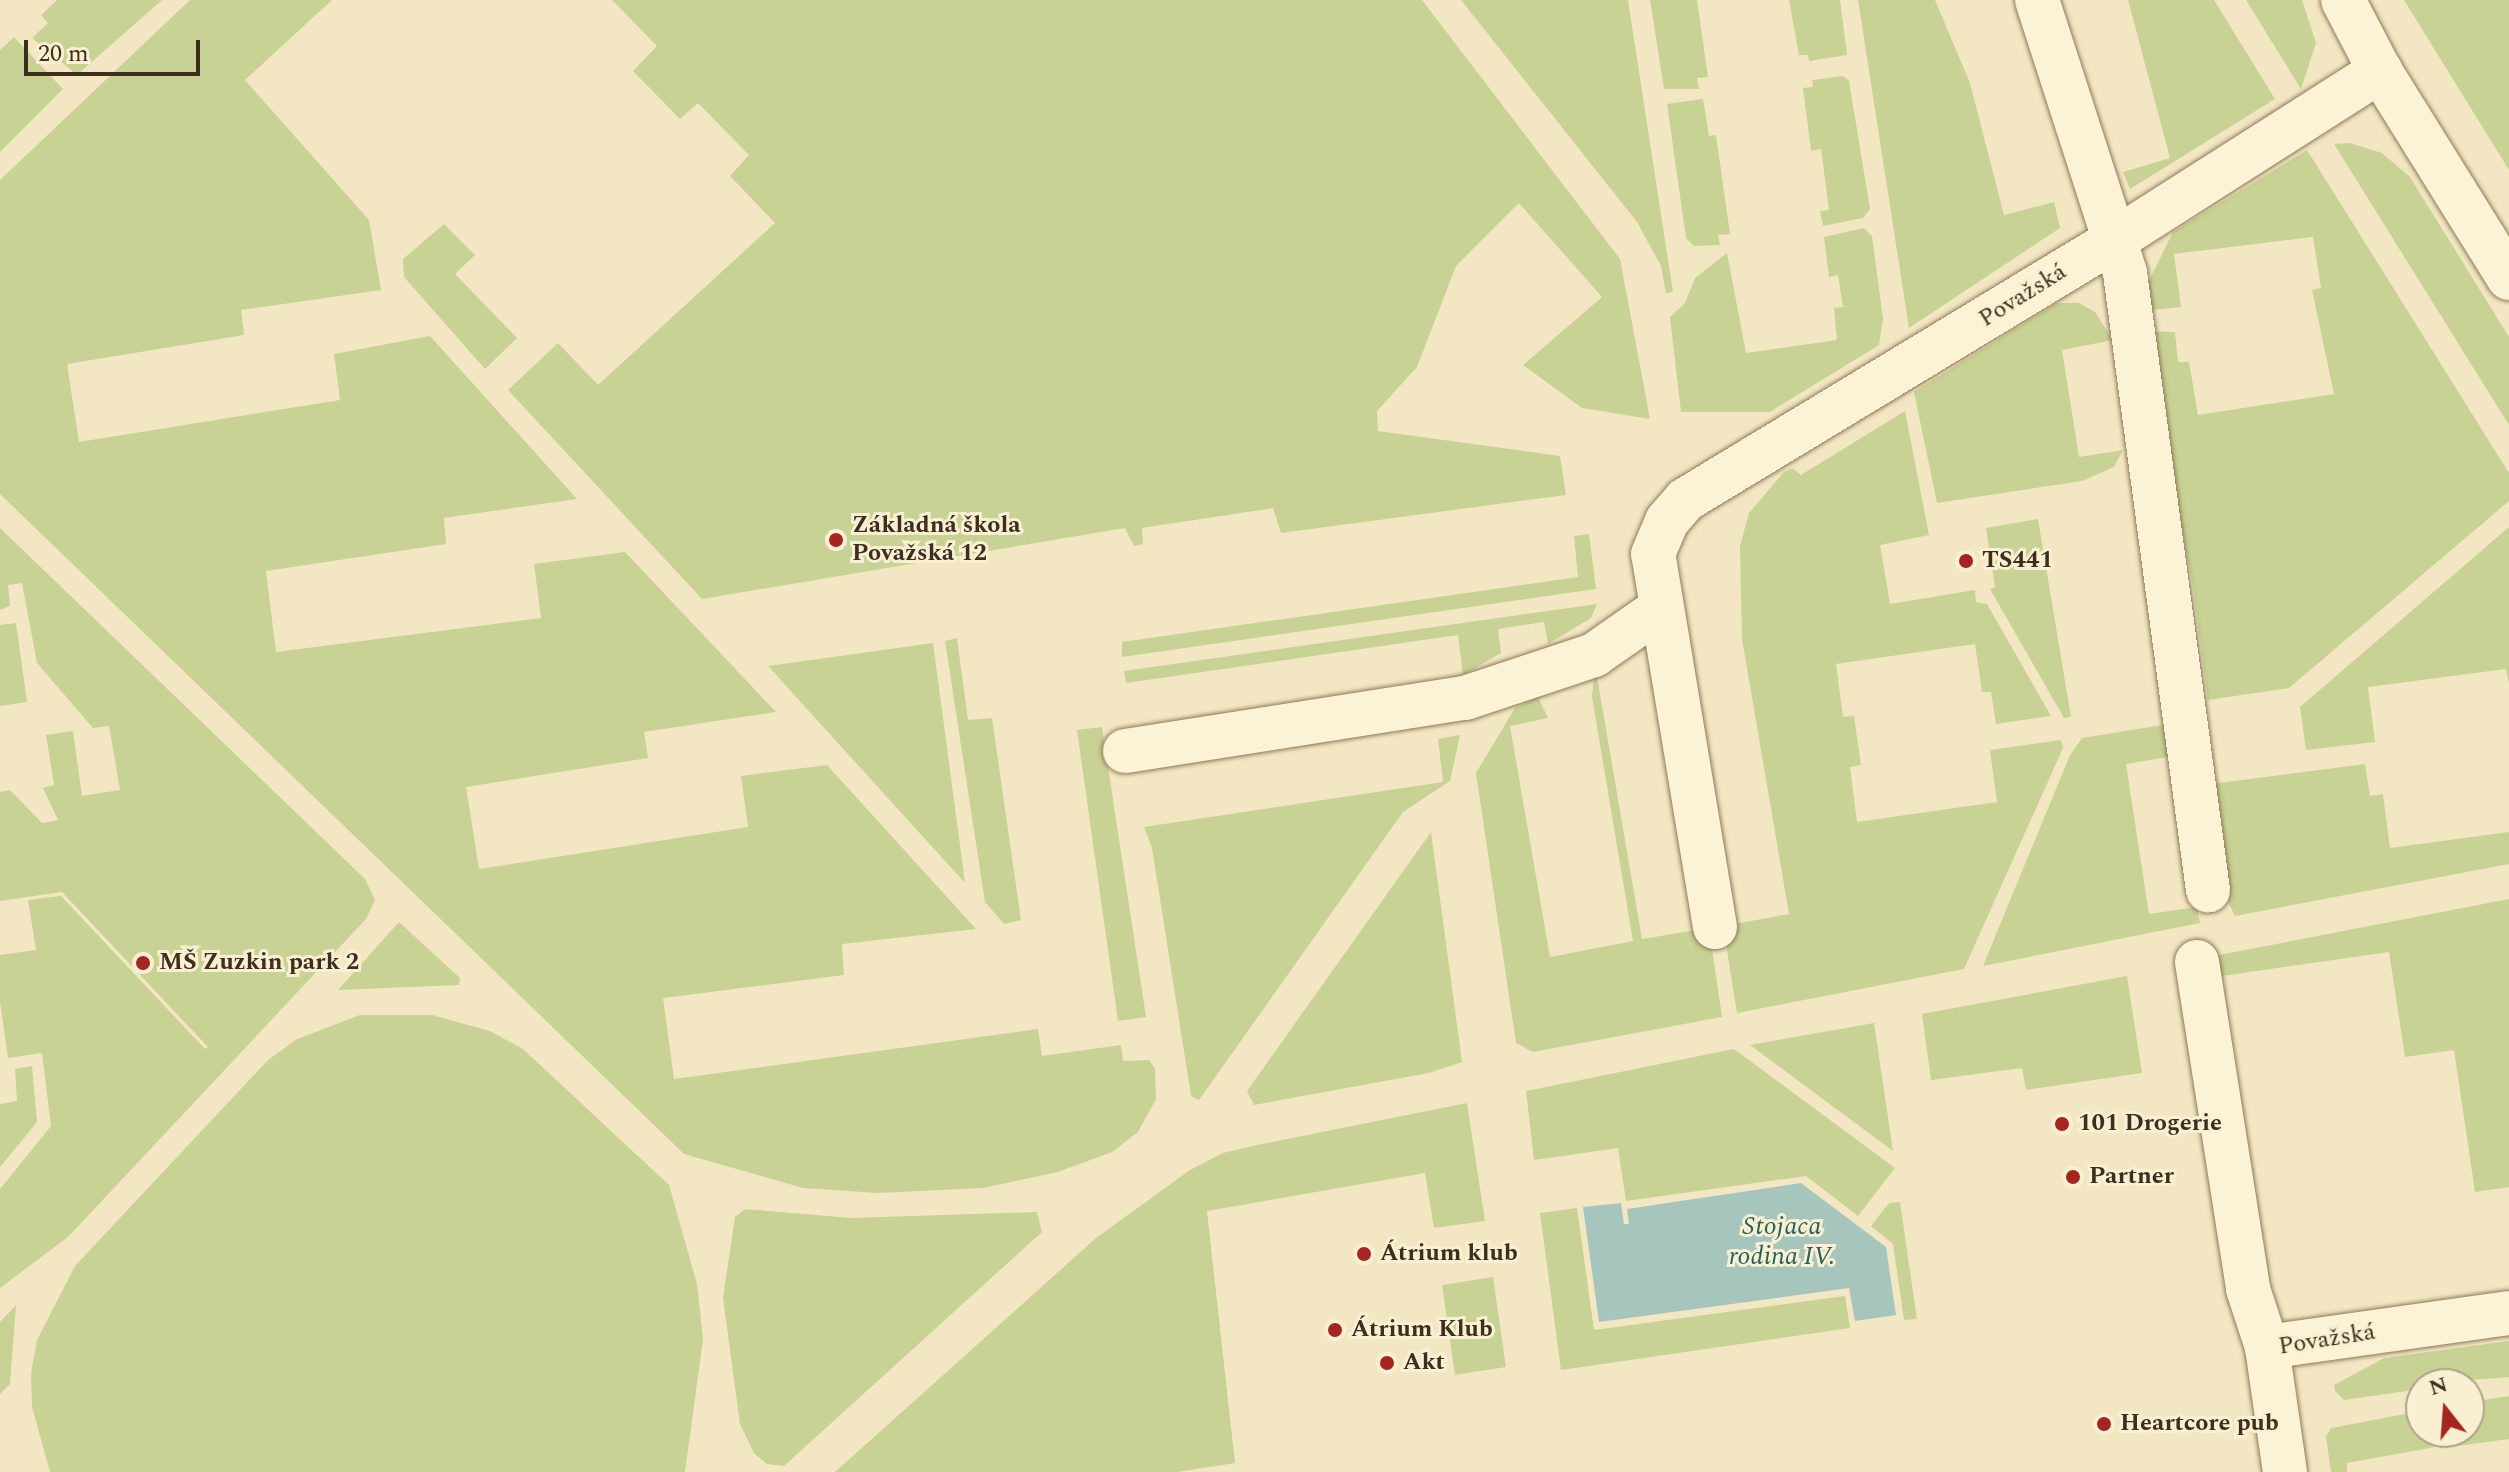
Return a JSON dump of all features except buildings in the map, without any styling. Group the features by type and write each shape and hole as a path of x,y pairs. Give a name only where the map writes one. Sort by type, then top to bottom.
{"street":[{"path":"2037,0 2125,273 2208,890"},
{"path":"2343,0 2380,71 2509,278"},
{"name":"Považská","path":"1660,609 1653,554 1667,521 1685,500 2113,241 2380,71"},
{"path":"1125,751 1465,698 1594,655 1660,609 1715,927"},
{"path":"2197,962 2248,1289 2267,1347"},
{"name":"Považská","path":"2285,1472 2267,1347 2509,1313"}],"green space":[{"path":"57,0 162,0 77,75 32,38 48,23 41,15"},
{"path":"190,0 332,0 245,80 369,220 381,290 241,310 244,335 67,364 79,442 340,400 334,354 430,336 577,499 444,518 446,544 266,571 276,652 541,618 534,564 625,552 776,712 644,732 648,758 466,787 479,869 748,827 741,776 827,765 976,929 842,944 844,975 663,998 674,1079 1038,1029 1042,1056 1121,1045 1123,1061 1149,1060 1155,1069 1156,1099 1138,1132 1112,1152 1058,1172 983,1188 878,1193 803,1188 684,1154 0,494 0,180"},
{"path":"612,0 1422,0 1620,259 1650,419 1582,408 1523,365 1602,297 1519,203 1456,266 1417,367 1377,411 1378,431 1560,456 1566,495 1281,533 1273,508 1142,528 1143,544 1134,546 1125,528 702,599 508,390 558,343 598,385 775,223 730,176 749,155 698,103 680,119 633,71 657,46"},
{"path":"1461,0 1628,0 1673,292 1666,293 1661,266 1637,222"},
{"path":"1650,0 1697,0 1708,77 1697,78 1699,89 1664,89"},
{"path":"1789,0 1840,0 1847,55 1809,61 1808,55 1799,55"},
{"path":"1858,0 1935,0 1970,83 2004,215 2054,202 2060,228 1909,328"},
{"path":"2128,0 2214,0 2275,99 2130,189 2123,172 2170,158"},
{"path":"2246,0 2302,0 2316,43 2301,89"},
{"path":"2404,0 2509,0 2509,170 2412,13"},
{"path":"14,37 63,89 0,152 0,50"},
{"path":"1843,76 1849,81 1870,209 1863,218 1823,226 1820,211 1829,210 1821,149 1811,151 1803,88 1813,87 1812,80"},
{"path":"1703,99 1709,136 1716,135 1730,234 1718,235 1720,245 1694,246 1686,238 1667,104"},
{"path":"2350,143 2382,153 2410,177 2509,337 2509,425 2334,144"},
{"path":"2307,150 2509,473 2509,501 2289,688 2208,700 2192,580 2142,331 2175,332 2178,362 2189,362 2198,415 2334,394 2312,290 2321,288 2313,237 2174,254 2181,307 2142,311 2144,291 2173,232"},
{"path":"444,224 475,255 455,274 517,338 485,369 404,277 403,259"},
{"path":"1864,228 1872,236 1883,319 1879,345 1770,412 1681,412 1670,317 1685,303 1695,278 1727,253 1746,353 1837,340 1834,308 1843,307 1838,275 1829,277 1824,237"},
{"path":"2057,303 2079,303 2095,312 2113,340 2062,350 2079,457 2123,450 2114,467 2082,481 1937,503 1914,392"},
{"path":"1905,411 1929,535 1880,545 1890,604 1975,590 1976,602 1987,604 2051,716 1996,724 1991,692 1982,692 1975,644 1836,664 1843,717 1854,716 1861,765 1850,767 1857,822 1997,802 1990,750 2061,740 2063,748 1964,969 1737,1013 1723,926 1789,914 1742,639 1740,546 1749,513 1784,472 1792,468 1801,475"},
{"path":"2038,519 2071,717 2064,718 1990,589 1995,587 1986,528"},
{"path":"2509,527 2509,684 2506,669 2368,687 2375,742 2306,750 2300,707"},
{"name":"MŠ Zuzkin park 2","path":"0,528 365,879 375,900 366,919 68,1237 0,1288 0,1189 51,1126 42,1053 8,1058 0,1002 0,955 36,950 28,900 61,896 205,1049 208,1047 62,892 0,901 0,792 10,790 42,823 58,820 43,788 54,785 46,735 73,731 82,796 120,790 109,726 93,728 37,663 22,583 8,585 10,606 0,610"},
{"path":"1589,534 1596,589 1122,657 1122,642 1578,577 1574,536"},
{"path":"1597,604 1591,618 1548,644 1544,622 1498,629 1501,653 1463,675 1458,635 1126,683 1124,671"},
{"path":"16,623 27,702 0,706 0,625"},
{"path":"957,638 968,720 992,718 1021,920 1004,924 985,902 945,641"},
{"path":"933,643 965,883 768,666"},
{"path":"1595,665 1642,939 1709,928 1722,1017 1533,1052 1516,1043 1476,773 1515,708 1538,697 1548,718 1510,726 1550,957 1633,941 1592,697"},
{"path":"2169,724 2174,756 2126,764 2149,914 2197,907 2200,923 1983,966 2070,755 2082,738"},
{"path":"1102,727 1146,1017 1118,1021 1077,730"},
{"path":"1460,735 1450,781 1403,812 1199,1100 1191,1096 1152,848 1144,827 1443,782 1438,739"},
{"path":"2365,764 2370,796 2383,794 2390,848 2509,832 2509,864 2235,916 2228,902 2212,784"},
{"path":"1431,832 1462,1062 1429,1073 1254,1105 1247,1091"},
{"path":"2509,899 2509,1187 2475,1192 2454,1050 2405,1057 2389,952 2215,977 2213,960 2219,955"},
{"path":"399,922 460,978 459,985 338,990"},
{"path":"2127,976 2142,1073 2026,1090 2022,1068 1931,1080 1922,1014"},
{"path":"360,1015 432,1015 490,1031 523,1049 669,1185 697,1284 703,1339 685,1472 50,1472 32,1407 31,1373 37,1340 75,1266 268,1060 297,1039"},
{"path":"1874,1023 1893,1151 1750,1045"},
{"path":"1734,1049 1895,1168 1858,1216 1806,1176 1626,1201 1618,1148 1534,1160 1526,1091"},
{"path":"32,1066 37,1122 0,1167 0,1104 17,1101 15,1069"},
{"path":"1467,1103 1485,1221 1434,1228 1425,1173 1207,1211 1235,1463 1177,1472 835,1472 1096,1238 1190,1170 1223,1153"},
{"path":"1900,1202 1917,1319 1904,1320 1893,1244 1871,1226 1889,1203"},
{"path":"1577,1208 1594,1330 1845,1296 1850,1328 1561,1370 1540,1213"},
{"path":"745,1209 851,1218 1037,1212 1042,1232 784,1466 767,1464 754,1453 740,1424 723,1298 735,1217"},
{"path":"1493,1277 1506,1367 1455,1375 1442,1285"},
{"path":"16,1305 10,1384 0,1394 0,1322"},
{"path":"2509,1341 2509,1377 2485,1379 2485,1368 2405,1368 2405,1391 2344,1400 2335,1391 2334,1385 2384,1358"},
{"path":"2509,1396 2509,1439 2485,1442 2485,1400"},
{"path":"2405,1414 2405,1448 2430,1448 2347,1463 2347,1472 2331,1472 2326,1437 2331,1428"}],"water":[{"name":"Stojaca rodina IV.","path":"1801,1183 1886,1247 1896,1315 1855,1321 1849,1288 1599,1322 1583,1207 1621,1203 1624,1224 1629,1224 1627,1209"}],"place":[{"name":"Základná škola Považská 12","path":"836,540"},
{"name":"TS441","path":"1966,561"},
{"name":"MŠ Zuzkin park 2","path":"143,963"},
{"name":"101 Drogerie","path":"2062,1124"},
{"name":"Partner","path":"2073,1177"},
{"name":"Átrium klub","path":"1364,1254"},
{"name":"Átrium Klub","path":"1335,1330"},
{"name":"Akt","path":"1387,1363"},
{"name":"Heartcore pub","path":"2104,1424"}]}
